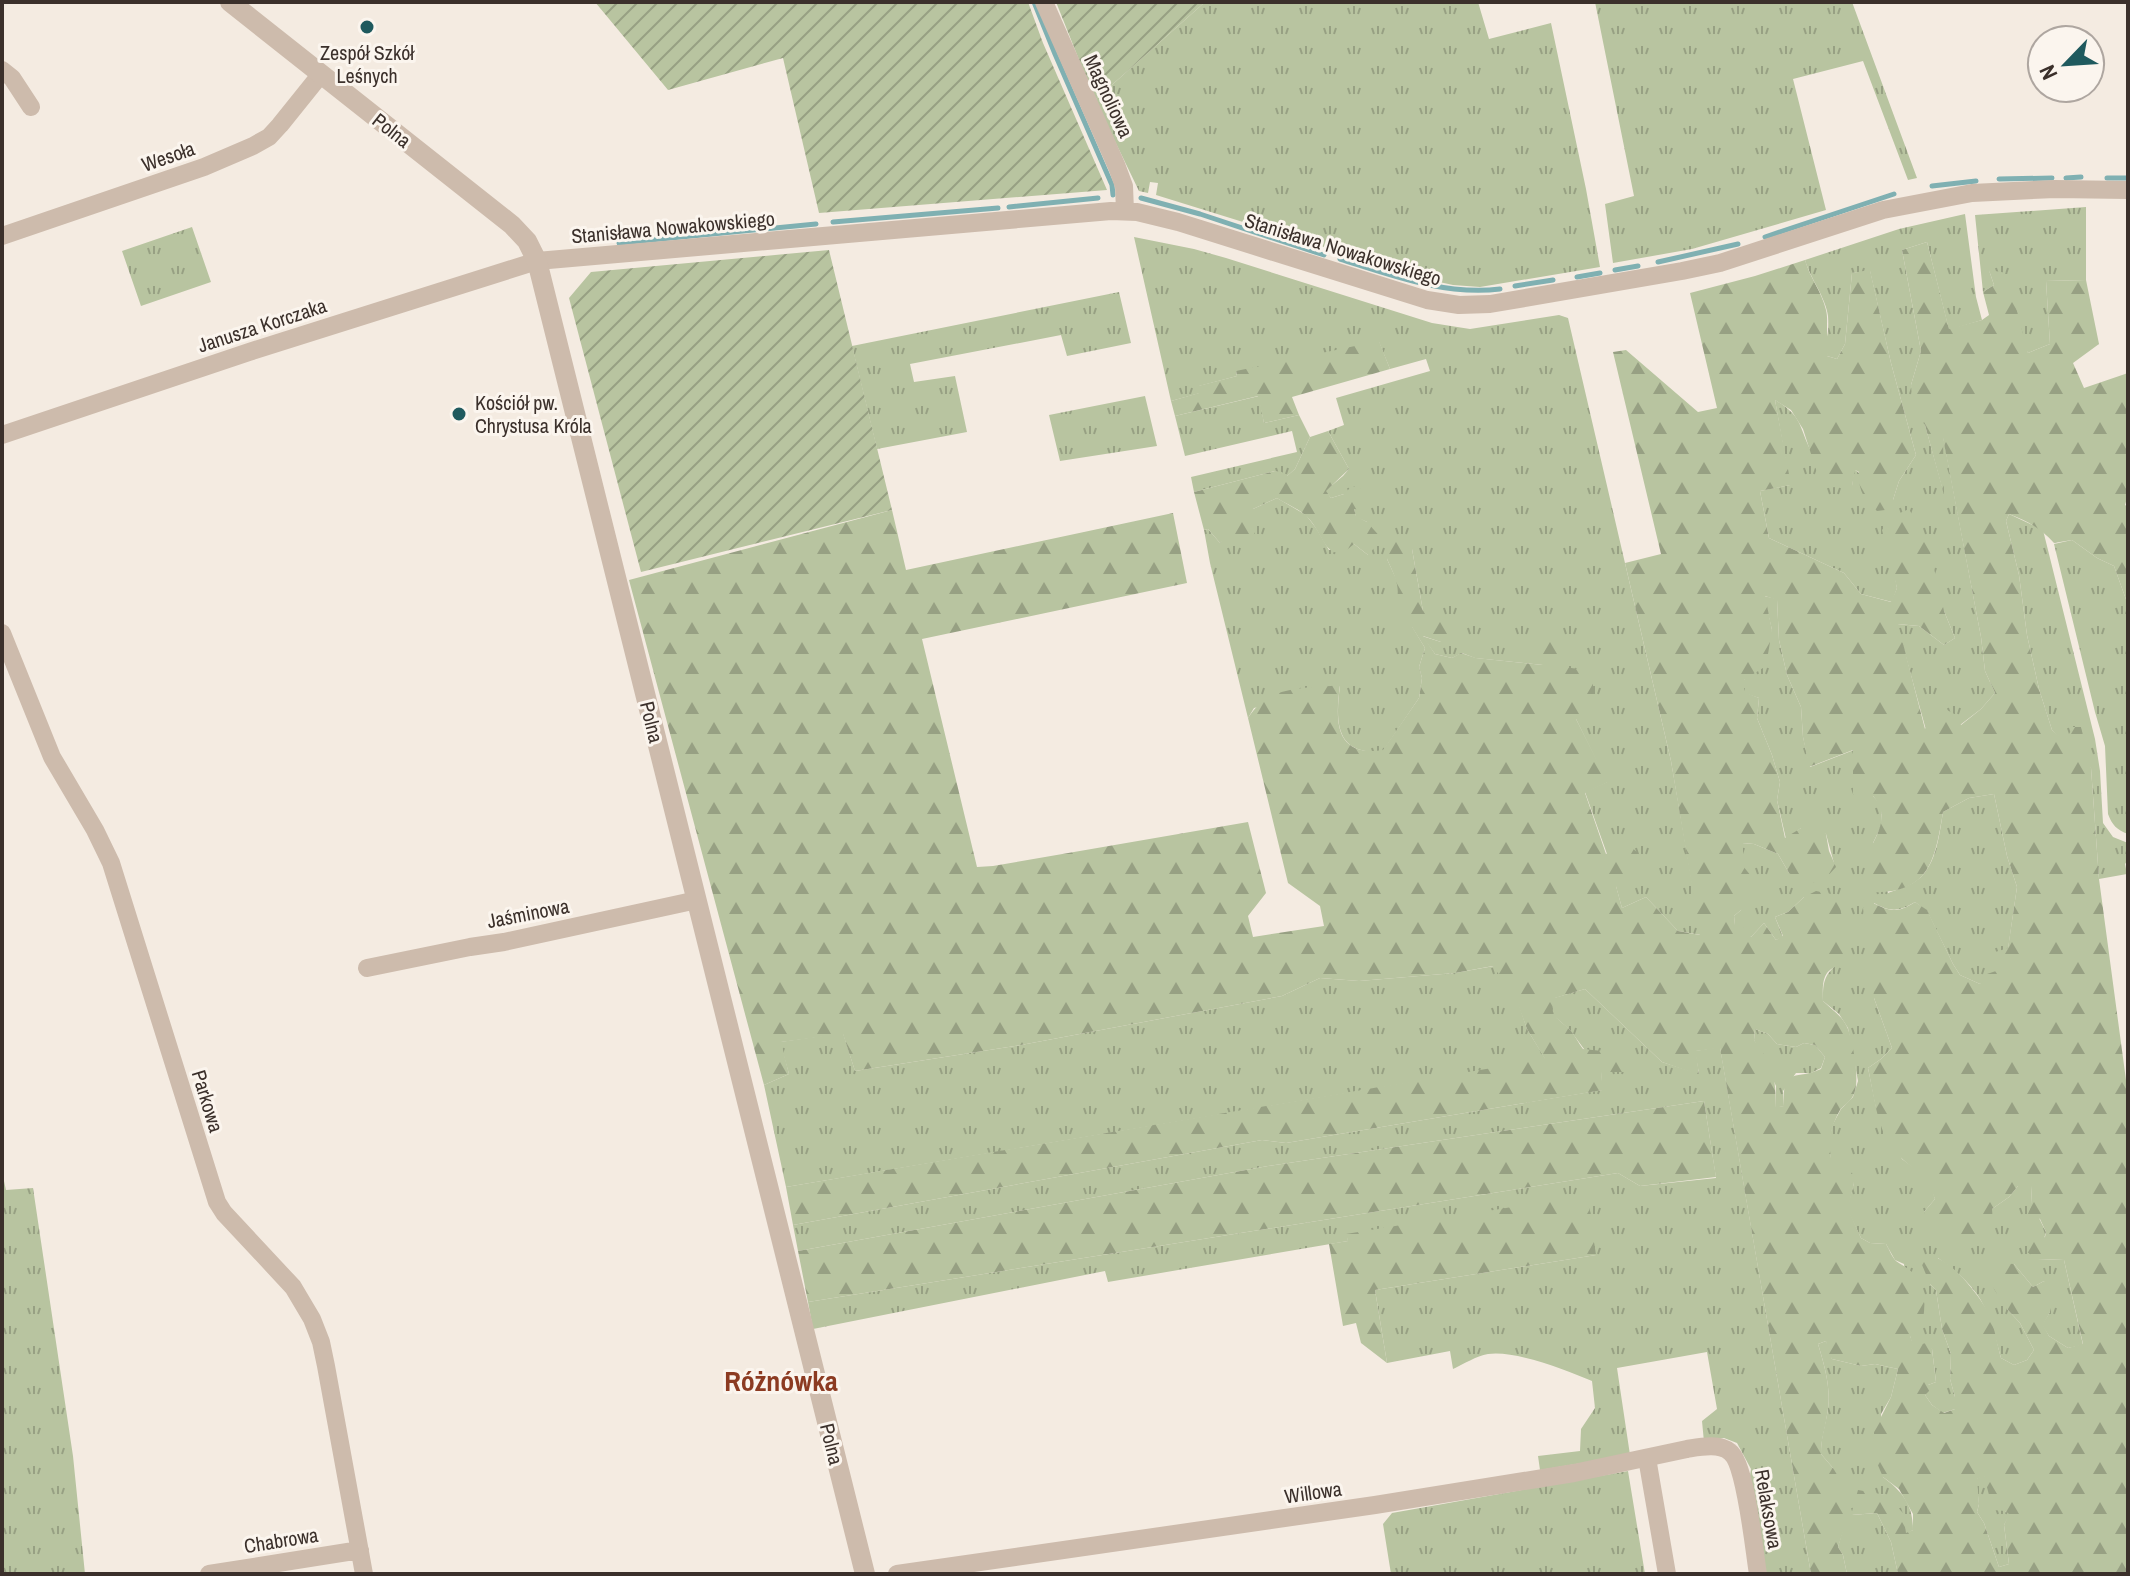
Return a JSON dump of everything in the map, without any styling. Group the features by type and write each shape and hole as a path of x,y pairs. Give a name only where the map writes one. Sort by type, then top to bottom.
{"street":[{"name":"Polna","path":"230,2 512,225 527,241 537,261 865,1574"},
{"name":"Magnoliowa","path":"1044,2 1117,167 1124,186 1125,211"},
{"path":"2,70 12,78 31,107"},
{"name":"Wesoła","path":"2,236 204,167 253,146 269,137 321,74"},
{"name":"Stanisława Nowakowskiego","path":"537,261 990,220 1125,211 1178,222 1427,300 1459,305 1542,297 1720,263 1883,210 1925,200 1972,193 2055,189 2128,190"},
{"name":"Janusza Korczaka","path":"2,435 249,352 537,261"},
{"name":"Parkowa","path":"2,633 52,757 111,863 217,1202 293,1287 312,1319 321,1342 364,1574"},
{"name":"Jaśminowa","path":"367,968 697,900"},
{"name":"Willowa","path":"897,1574 1375,1505 1574,1473 1706,1446 1733,1453"},
{"name":"Relaksowa","path":"1733,1453 1742,1479 1758,1574"},
{"path":"1647,1458 1667,1574"},
{"name":"Chabrowa","path":"209,1574 360,1550"}],"green space":[{"path":"595,2 1028,2 1107,190 819,213 783,58 668,90"},
{"path":"1056,2 1205,2 1095,100"},
{"path":"1205,2 1478,2 1489,39 1551,23 1600,267 1480,287 1453,285 1156,195 1158,183 1150,182 1148,193 1139,191 1095,100"},
{"path":"1595,2 1852,2 1917,178 1908,180 1863,61 1793,79 1826,210 1692,249 1613,263 1605,204 1634,196"},
{"path":"2086,207 2086,280 2046,281 2050,344 2028,353 1989,270 1994,285 1983,292 1975,215"},
{"path":"1965,214 1982,320 1949,330 1927,242 1902,250 1921,351 1911,385 1943,490 1942,431 1985,671 1995,693 1960,725 1926,730 1897,624 1919,626 1944,645 1955,638 1944,611 1892,562 1897,588 1892,602 1861,594 1844,573 1769,538 1760,491 1790,485 1775,400 1799,422 1814,456 1840,486 1852,486 1854,469 1893,500 1899,481 1916,455 1870,271 1852,273 1845,344 1837,359 1827,356 1827,309 1805,260 1899,229"},
{"path":"192,227 211,282 141,306 122,251"},
{"path":"1134,237 1226,258 1432,323 1470,329 1559,315 1568,318 1671,761 1701,935 1678,931 1646,897 1622,908 1585,792 1607,782 1576,719 1543,665 1475,658 1462,653 1452,658 1435,654 1422,636 1441,642 1435,611 1423,611 1412,549 1387,559 1398,583 1398,603 1425,648 1419,667 1422,678 1419,698 1383,751 1367,751 1347,742 1339,724 1340,686 1254,708 1248,718 1204,530 1208,529 1220,543 1253,509 1277,498 1306,515 1329,550 1354,544 1368,555 1367,522 1356,517 1344,494 1331,498 1325,491 1349,469 1328,431 1344,425 1336,398 1430,371 1426,359 1390,369 1379,342 1236,372 1237,376 1199,386 1200,393 1171,401"},
{"path":"1927,242 1949,329 1982,320 1989,315 1983,292 1994,285 1989,270 2007,273 2028,353 2050,344 2046,281 2086,280 2099,344 2073,363 2084,388 2128,373 2128,495 2125,505 2128,507 2128,605 2114,566 2072,540 2054,543 2022,519 2009,514 2006,521 2019,575 2027,635 2052,730 2065,741 2073,727 2081,727 2091,768 2099,879 2128,1095 2128,1574 1898,1574 1891,1542 1877,1513 1851,1515 1858,1490 1886,1495 1903,1513 1906,1533 1913,1530 1913,1514 1899,1489 1883,1477 1874,1456 1874,1431 1891,1397 1898,1369 1875,1364 1861,1366 1832,1359 1826,1341 1818,1344 1829,1397 1821,1454 1842,1483 1845,1526 1838,1547 1847,1574 1811,1574 1720,1048 1696,1051 1699,1075 1662,1062 1585,989 1555,998 1553,1010 1556,1018 1571,1031 1583,1049 1621,1053 1626,1072 1601,1072 1603,1090 1286,1143 1262,1140 793,1225 786,1187 1545,1059 1527,1029 1516,999 1493,966 1455,973 1359,981 1320,978 1282,996 1021,1045 855,1071 843,1034 781,1042 789,1074 764,1085 629,580 892,510 906,570 1173,513 1187,583 922,639 977,867 1248,822 1266,893 1248,916 1253,937 1324,926 1320,906 1288,883 1248,718 1266,699 1277,694 1301,688 1340,685 1339,724 1347,742 1367,751 1383,750 1419,698 1422,678 1419,667 1425,648 1412,627 1388,617 1396,602 1398,588 1387,559 1398,536 1406,539 1412,549 1423,611 1436,611 1445,617 1450,631 1449,637 1441,642 1423,636 1435,654 1452,658 1461,653 1476,658 1543,665 1535,638 1552,631 1564,667 1593,671 1593,699 1576,719 1608,782 1585,793 1606,854 1627,843 1640,855 1616,886 1622,908 1646,897 1678,931 1700,935 1671,761 1625,563 1661,554 1613,352 1626,350 1698,412 1717,408 1690,293 1805,260 1826,310 1831,343 1827,356 1837,359 1845,344 1852,273 1870,270 1916,455 1899,481 1893,500 1885,510 1877,511 1863,494 1859,472 1855,470 1852,486 1822,488 1803,429 1791,410 1775,400 1791,485 1760,491 1769,538 1844,573 1861,594 1891,602 1897,588 1882,530 1893,516 1909,509 1928,543 1944,611 1955,638 1944,645 1919,626 1898,624 1925,729 1940,706 1956,715 1961,725 1995,693 1985,671 1943,438 1944,495 1925,425 1913,411 1911,385 1921,351 1902,250","holes":["1765,596 1777,600 1779,640 1787,675 1801,707 1809,767 1853,750 1853,794 1873,796 1879,806 1882,816 1880,825 1866,863 1869,892 1905,888 1917,881 1932,860 1943,812 1969,798 1994,794 2017,887 2008,948 1992,953 1996,971 1984,975 1980,984 1960,975 1927,910 1915,902 1899,910 1873,903 1863,908 1874,998 1892,1048 1868,1068 1874,1098 1886,1138 1903,1160 1921,1176 1935,1199 1924,1212 1929,1224 1935,1232 1952,1242 1972,1243 1994,1238 1992,1209 2018,1186 2031,1186 2032,1204 2028,1214 2040,1219 2046,1232 2045,1237 2033,1241 2027,1252 2038,1259 2064,1260 2083,1344 2068,1348 2049,1336 2043,1325 2054,1296 2044,1281 2033,1287 2014,1264 1998,1263 1991,1271 1994,1289 2020,1323 2034,1350 2027,1360 2014,1365 2001,1358 1989,1315 1965,1280 1939,1259 1930,1257 1920,1260 1930,1284 1936,1290 1942,1329 1951,1354 1950,1379 1955,1409 1944,1413 1932,1405 1925,1395 1930,1390 1928,1385 1936,1382 1932,1349 1926,1343 1914,1346 1910,1336 1920,1332 1923,1318 1924,1296 1920,1282 1896,1261 1886,1244 1870,1243 1861,1238 1848,1209 1854,1183 1851,1167 1831,1158 1832,1128 1840,1110 1853,1096 1856,1082 1854,1053 1846,1024 1823,1001 1826,974 1834,967 1849,962 1840,906 1831,894 1816,891 1804,897 1788,912 1775,917 1783,936 1776,940 1764,923 1751,937 1747,928 1735,925 1734,916 1751,894 1751,876 1743,866 1743,843 1778,854 1789,873 1806,884 1824,880 1836,867 1826,834 1813,824 1785,838 1777,800 1780,782 1757,718 1759,698 1744,692 1744,680 1766,666 1772,630","1755,1029 1768,1034 1777,1044 1796,1047 1804,1043 1815,1045 1825,1057 1821,1069 1788,1079 1784,1106 1775,1107 1772,1071 1754,1040","1984,1476 1993,1510 2009,1514 2004,1525 2009,1564 1999,1567 1984,1523 1977,1512 1977,1479"]},
{"path":"829,250 892,510 641,572 569,298 591,272"},
{"path":"1119,292 1131,343 1067,356 1061,335 910,364 914,382 955,376 967,432 877,449 852,346"},
{"path":"1379,341 1390,369 1292,397 1299,415 1264,423 1258,396 1175,416 1171,401 1199,393 1198,386 1237,376 1236,371"},
{"path":"1145,396 1157,446 1060,461 1049,415"},
{"path":"1259,396 1264,423 1299,415 1310,437 1295,469 1286,477 1275,471 1194,492 1191,477 1297,452 1292,431 1185,456 1175,416"},
{"path":"1328,431 1349,469 1326,491 1331,498 1344,494 1352,486 1360,487 1367,497 1363,510 1354,509 1356,516 1367,522 1382,539 1368,555 1354,544 1337,553 1331,550 1305,515 1277,498 1253,509 1256,530 1244,547 1229,537 1220,543 1208,529 1204,530 1194,492 1275,471 1287,476 1295,469 1310,437"},
{"path":"2009,514 2043,530 2095,739 2103,823 2113,837 2128,843 2127,874 2099,879 2091,768 2052,730 2027,635 2019,575 2006,521"},
{"path":"2072,540 2114,566 2128,605 2128,834 2115,827 2108,814 2105,746 2054,544"},
{"path":"1764,596 1777,599 1779,640 1787,675 1801,707 1803,737 1810,767 1854,750 1873,796 1881,805 1882,824 1873,843 1888,893 1913,883 1927,870 1935,852 1943,812 1969,798 1994,794 2017,887 2008,949 1996,971 1980,984 1960,975 1927,911 1915,902 1894,910 1874,903 1874,998 1892,1048 1868,1068 1876,1107 1902,1159 1931,1186 1935,1199 1924,1212 1992,1209 2018,1186 2031,1185 2032,1204 2046,1232 2038,1259 2064,1260 2083,1345 2068,1348 2049,1336 2042,1325 2050,1312 2044,1281 2033,1287 2014,1264 2007,1309 2020,1323 2034,1350 2027,1360 2014,1365 2001,1358 1980,1299 1963,1278 1938,1258 1930,1284 1936,1290 1942,1329 1951,1354 1950,1379 1955,1397 1955,1409 1943,1413 1925,1395 1928,1385 1936,1382 1932,1349 1913,1346 1904,1264 1895,1260 1886,1244 1870,1243 1861,1238 1847,1209 1854,1183 1831,1159 1828,1143 1833,1124 1841,1109 1853,1097 1858,1081 1848,1028 1839,1014 1823,1001 1824,982 1835,966 1804,897 1788,912 1775,917 1783,937 1776,940 1764,923 1751,937 1735,926 1734,916 1741,910 1742,843 1754,844 1778,854 1789,873 1835,867 1826,834 1801,828 1786,839 1777,800 1780,782 1757,718 1759,698 1744,693 1744,680 1772,630"},
{"path":"1494,966 1517,999 1527,1029 1546,1060 786,1187 764,1085 789,1074 780,1042 843,1033 855,1071 1021,1045 1282,996 1320,978 1359,981 1455,973"},
{"path":"1585,989 1662,1062 1699,1074 1695,1051 1720,1047 1811,1574 1764,1574 1749,1483 1751,1469 1737,1443 1724,1438 1704,1442 1702,1421 1717,1409 1707,1352 1617,1368 1630,1455 1540,1470 1538,1456 1580,1451 1581,1429 1595,1408 1592,1381 1512,1355 1479,1356 1453,1369 1450,1351 1387,1363 1375,1290 1596,1255 1347,1234 1348,1241 1108,1282 1105,1271 813,1329 808,1302 1618,1173 1640,1186 1716,1178 1704,1101 1268,1166 798,1251 793,1225 1262,1140 1286,1143 1602,1090 1601,1072 1570,1030 1554,1016 1551,1007 1554,998"},
{"path":"1755,1029 1768,1034 1777,1044 1796,1047 1804,1043 1815,1045 1825,1057 1821,1068 1811,1073 1796,1073 1783,1091 1784,1106 1775,1108 1776,1086 1754,1040"},
{"path":"1704,1101 1716,1177 1640,1186 1618,1173 808,1302 798,1251 1268,1166"},
{"path":"2,1172 6,1190 33,1188 73,1456 85,1574 2,1574"},
{"path":"1587,1195 1596,1255 1375,1290 1387,1363 1361,1343 1356,1323 1343,1326 1329,1244 1348,1241 1346,1234"},
{"path":"1826,1341 1832,1359 1861,1366 1875,1364 1898,1369 1891,1397 1881,1414 1883,1477 1906,1500 1913,1530 1906,1534 1885,1495 1874,1494 1852,1515 1877,1513 1891,1542 1898,1574 1847,1574 1838,1547 1844,1526 1833,1468 1821,1454 1829,1397 1818,1344"},
{"path":"1628,1471 1645,1574 1391,1574 1383,1524 1392,1513"},
{"path":"1984,1475 2005,1511 2010,1514 2004,1525 2009,1564 1999,1567 1984,1523 1977,1512 1976,1479"}],"waterway":[{"path":"1034,2 1112,185 1113,195"},
{"path":"2066,178 2081,177"},
{"path":"1999,179 2052,178"},
{"path":"2107,178 2128,178"},
{"path":"1932,186 1976,181"},
{"path":"1765,237 1894,194"},
{"path":"1009,207 1098,198"},
{"path":"1141,198 1324,255"},
{"path":"833,222 998,208"},
{"path":"619,243 816,224"},
{"path":"1658,262 1738,244"},
{"path":"1340,259 1439,287 1500,289"},
{"path":"1615,270 1638,266"},
{"path":"1577,277 1600,273"},
{"path":"1515,286 1553,280"}],"place":[{"name":"Zespół Szkół Leśnych","path":"367,27"},
{"name":"Kościół pw. Chrystusa Króla","path":"459,414"}],"district":[{"name":"Różnówka","path":"781,1381"}]}
